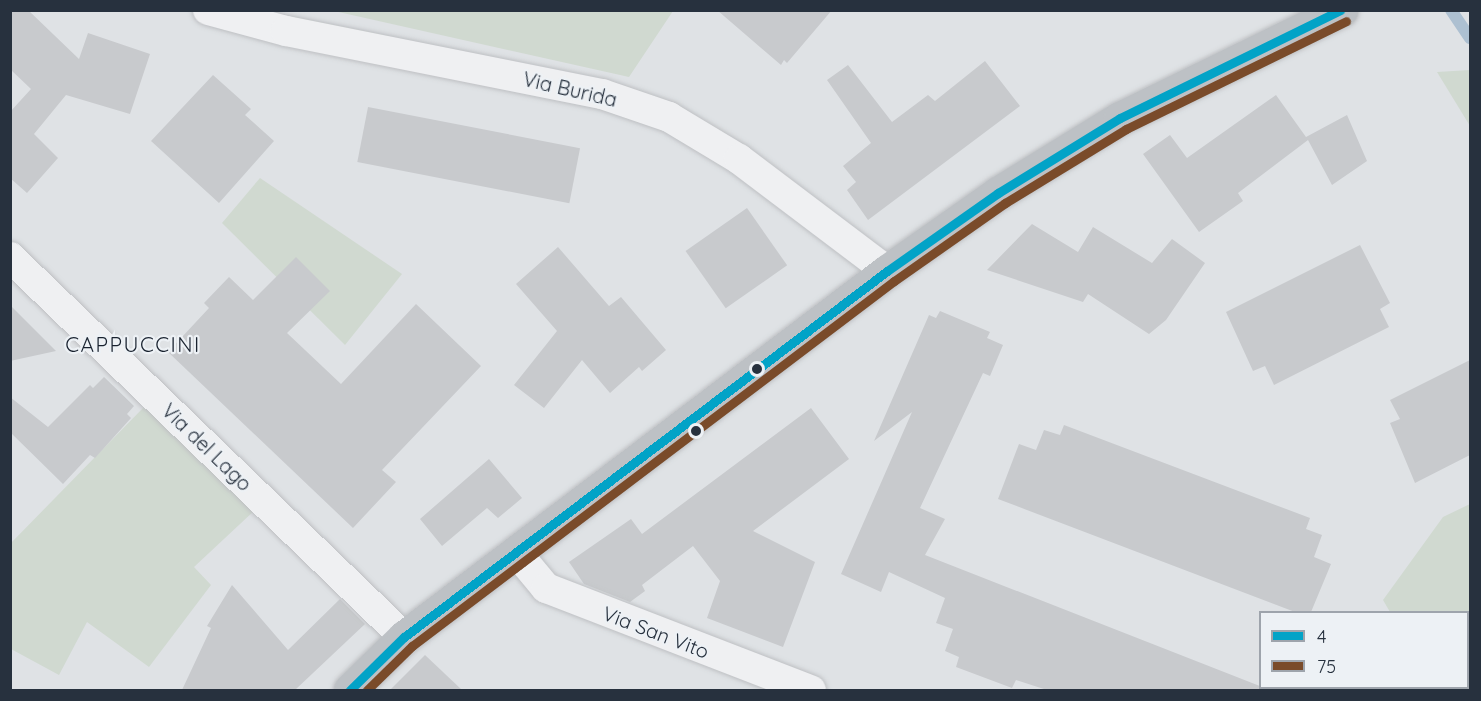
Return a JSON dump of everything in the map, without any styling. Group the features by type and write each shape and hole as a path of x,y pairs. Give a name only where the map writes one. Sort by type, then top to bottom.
{"main road":[{"path":"350,690 404,637 887,271 998,193 1120,118 1341,10"}],"street":[{"name":"Via Burida","path":"208,10 286,31 602,94 669,117 739,159 887,271"},
{"name":"Via del Lago","path":"10,257 404,637"},
{"name":"Via San Vito","path":"516,552 546,588 811,690"}],"shaded area":[{"path":"334,11 673,11 629,77"},
{"path":"1470,70 1470,126 1437,72"},
{"path":"260,178 402,274 345,345 222,223"},
{"path":"144,407 255,510 194,567 211,585 149,667 87,622 59,675 11,649 10,544"},
{"path":"1470,504 1470,688 1469,611 1389,611 1383,600 1443,517"}],"building":[{"path":"10,10 28,10 79,59 88,33 150,54 130,114 66,95 34,134 58,158 27,193 10,178 10,112 31,89 10,69"},
{"path":"717,10 832,10 787,63 784,60 781,65"},
{"path":"985,61 1020,106 868,220 847,190 856,182 843,166 871,143 827,80 848,65 892,122 928,95 935,101"},
{"path":"213,75 251,109 245,115 274,141 219,203 151,141"},
{"path":"1276,95 1306,137 1347,115 1367,161 1332,185 1308,140 1238,193 1243,201 1199,232 1143,154 1170,135 1187,158"},
{"path":"368,107 580,148 569,203 357,162"},
{"path":"747,208 787,265 726,308 686,251"},
{"path":"1032,224 1078,252 1093,227 1152,263 1172,239 1205,263 1166,320 1149,334 1088,294 1083,302 987,270"},
{"path":"1360,245 1390,303 1380,309 1389,327 1274,385 1265,366 1253,371 1226,312"},
{"path":"558,247 609,306 621,297 666,350 642,371 639,367 610,393 582,360 544,408 514,385 557,331 516,284"},
{"path":"296,257 330,291 287,333 341,384 416,304 481,366 382,470 396,482 353,528 168,352 209,308 204,303 229,277 253,300"},
{"path":"10,305 56,351 10,361"},
{"path":"940,311 990,332 987,338 1003,345 990,376 983,373 920,508 945,519 925,555 1259,686 1259,689 1270,690 1047,690 1016,680 1012,688 956,667 959,657 945,651 953,629 936,623 945,598 889,572 881,592 841,574 912,412 874,441 929,315 936,318"},
{"path":"1470,360 1470,455 1415,483 1390,423 1400,419 1390,400"},
{"path":"104,377 134,406 127,414 131,418 95,458 90,455 63,484 10,432 10,397 48,427 90,385 93,388"},
{"path":"811,408 849,459 753,531 815,562 783,647 707,618 720,581 693,546 642,585 645,591 630,602 584,584 569,562 631,519 642,534"},
{"path":"1064,425 1310,518 1306,529 1322,535 1314,557 1331,564 1311,611 1292,611 998,499 1019,444 1036,450 1044,430 1060,435"},
{"path":"489,459 522,498 498,518 487,508 442,546 420,519"},
{"path":"232,585 288,650 340,599 365,624 295,690 182,690 211,628 207,626"},
{"path":"425,655 462,690 390,690"}],"waterway":[{"path":"1451,10 1470,38"}],"transit line":[{"name":"4","path":"350,690 404,637 887,271 998,193 1120,118 1340,10"},
{"name":"75","path":"367,690 412,646 894,281 1005,203 1126,129 1346,21"}],"district":[{"name":"CAPPUCCINI","path":"133,344"}]}
